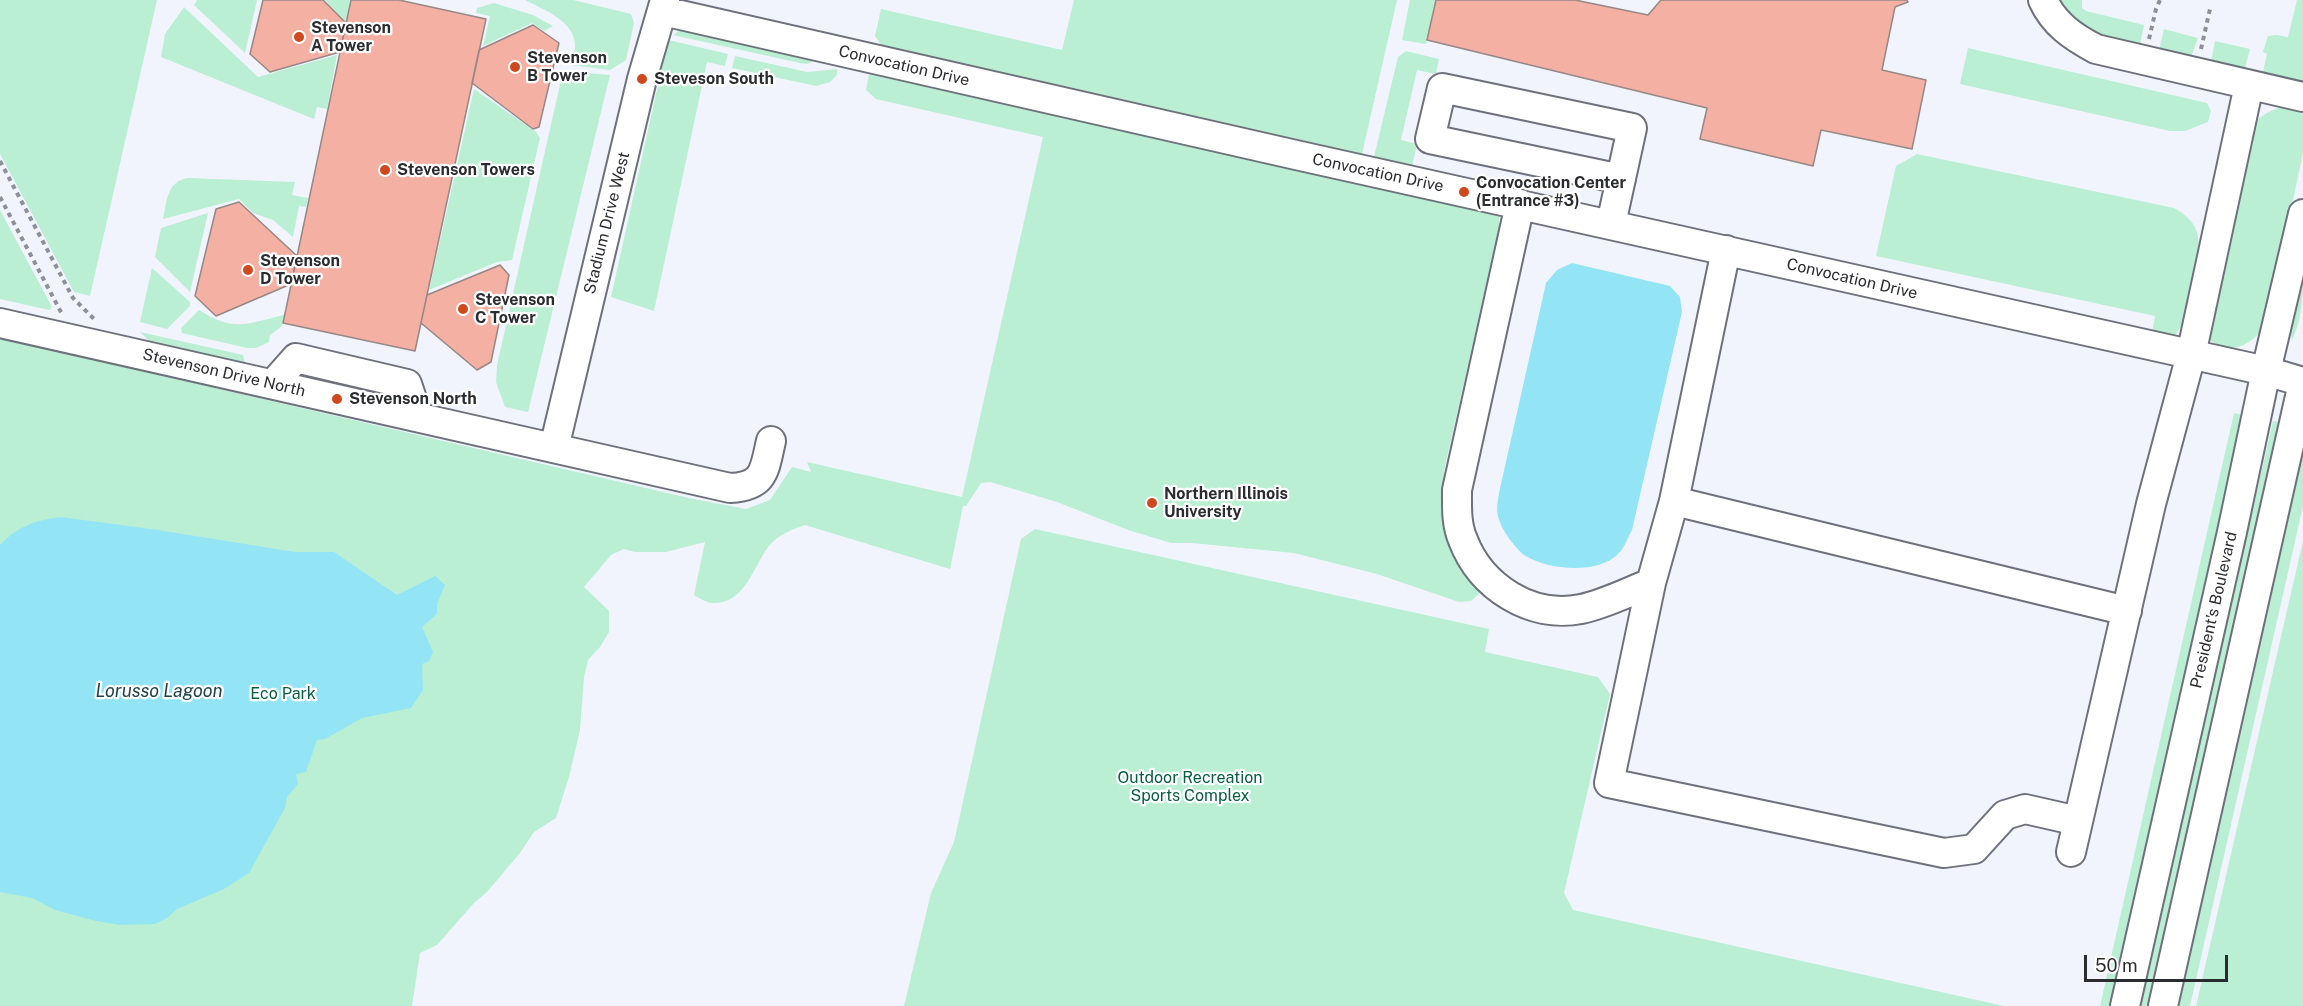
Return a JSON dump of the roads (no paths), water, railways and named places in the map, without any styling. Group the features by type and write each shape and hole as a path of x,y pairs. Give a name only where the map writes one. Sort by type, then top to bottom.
{"street":[{"path":"2043,0 2060,26 2076,39 2096,49 2303,97"},
{"name":"Convocation Drive","path":"664,5 1421,182 2266,371 2303,383"},
{"name":"Stadium Drive West","path":"554,448 642,79 664,5"},
{"path":"2071,852 2151,504 2191,355 2248,85"},
{"path":"1421,182 1442,88 1632,128 1611,224"},
{"path":"1430,139 1621,179"},
{"path":"1520,204 1457,490 1456,515 1462,539 1482,575 1512,598 1529,605 1549,609 1580,609 1600,604 1651,583"},
{"name":"President's Boulevard","path":"2125,1006 2303,214"},
{"path":"1726,250 1674,501 1651,583 1609,783 1944,853 1974,849 2005,815 2025,809 2078,821"},
{"name":"Stevenson Drive North","path":"0,323 730,488 747,487 758,480 764,470 771,441"},
{"path":"2163,1006 2303,383"},
{"path":"1674,501 2127,611"}],"water":[{"path":"1572,263 1670,286 1680,297 1682,312 1632,530 1620,552 1609,561 1585,568 1558,567 1524,555 1512,543 1497,513 1499,493 1546,283 1557,270"},
{"name":"Lorusso Lagoon","path":"61,517 295,552 334,552 397,595 435,576 445,585 437,604 437,614 422,627 433,652 429,661 422,664 423,690 411,708 362,718 325,739 317,740 306,772 296,774 298,784 287,797 285,808 249,873 224,889 177,909 167,918 155,924 120,925 96,921 55,910 32,898 0,892 0,545 28,525"}],"place":[{"name":"Stevenson A Tower","path":"299,37"},
{"name":"Stevenson B Tower","path":"515,67"},
{"name":"Steveson South","path":"642,79"},
{"name":"Stevenson Towers","path":"385,170"},
{"name":"Convocation Center (Entrance #3)","path":"1464,192"},
{"name":"Stevenson D Tower","path":"248,270"},
{"name":"Stevenson C Tower","path":"463,309"},
{"name":"Stevenson North","path":"337,399"},
{"name":"Northern Illinois University","path":"1152,503"}],"park label":[{"name":"Eco Park","path":"283,694"},
{"name":"Outdoor Recreation Sports Complex","path":"1190,787"}]}
